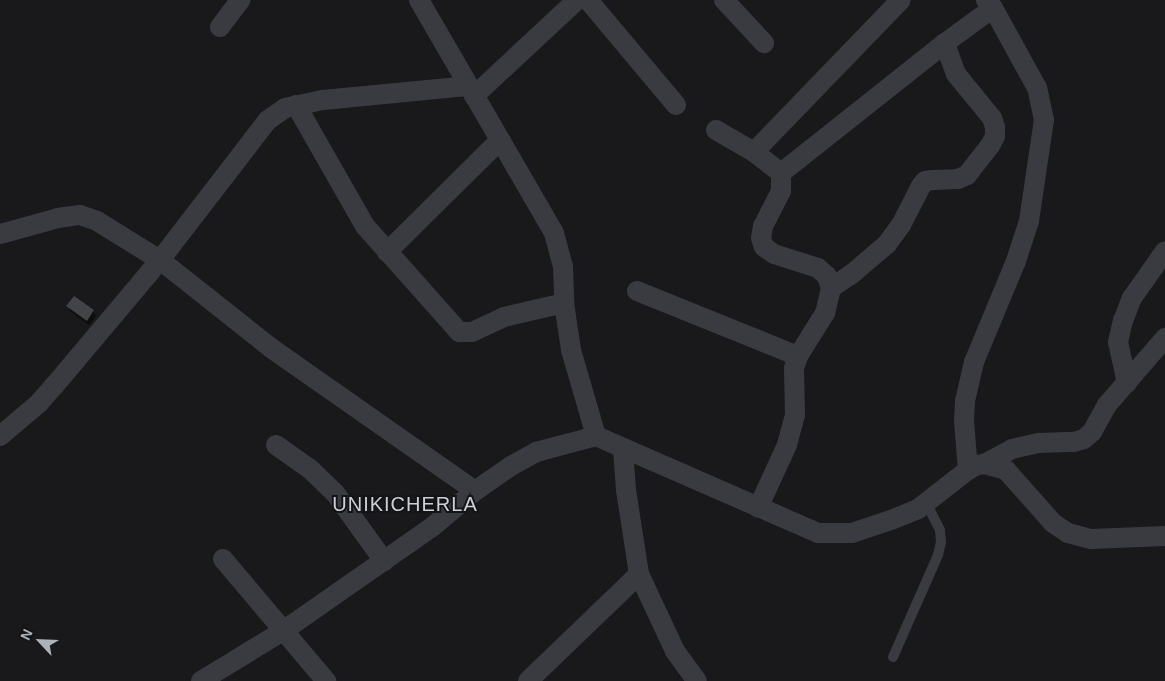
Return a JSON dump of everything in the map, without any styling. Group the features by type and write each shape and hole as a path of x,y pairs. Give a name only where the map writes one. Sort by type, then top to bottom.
{"street":[{"path":"220,27 240,0"},
{"path":"419,0 554,233 563,266 564,303 571,350 596,436"},
{"path":"0,436 39,403 160,260 268,120 285,108 323,100 471,91 577,0"},
{"path":"588,0 676,105"},
{"path":"724,0 764,44"},
{"path":"754,152 901,0"},
{"path":"758,508 788,445 795,415 794,368 798,356 825,313 831,288 827,276 818,268 774,254 764,247 761,238 763,226 780,191 781,172 945,43 989,4 1037,88 1044,120 1030,221 1016,261 974,362 965,401 964,429 976,467"},
{"path":"831,288 852,274 887,244 901,225 921,186 926,181 958,178 967,175 992,141 996,128 992,118 956,74 945,43"},
{"path":"296,105 366,226 459,332 472,332 504,317 564,303"},
{"path":"716,130 754,152 781,172"},
{"path":"387,252 500,140"},
{"path":"0,234 58,218 80,215 111,229 160,260 270,348 475,491"},
{"path":"1127,383 1118,342 1123,321 1132,298 1165,251"},
{"path":"637,291 798,356"},
{"path":"200,681 283,631 432,527 475,491 536,452 596,436 818,533 832,535 852,533 918,509 976,467 1012,449 1039,443 1074,442 1084,439 1165,338"},
{"path":"276,444 310,469 335,493 384,561"},
{"path":"623,448 626,490 639,574 675,651 697,681"},
{"path":"976,467 1006,470 1053,523 1068,533 1091,539 1165,536"},
{"path":"223,560 326,681"},
{"path":"528,681 639,574"}],"lane":[{"path":"893,657 938,555 941,542 940,530 926,502"}],"building":[{"path":"74,296 94,310 87,321 66,306"}],"district":[{"name":"UNIKICHERLA","path":"405,504"}]}
